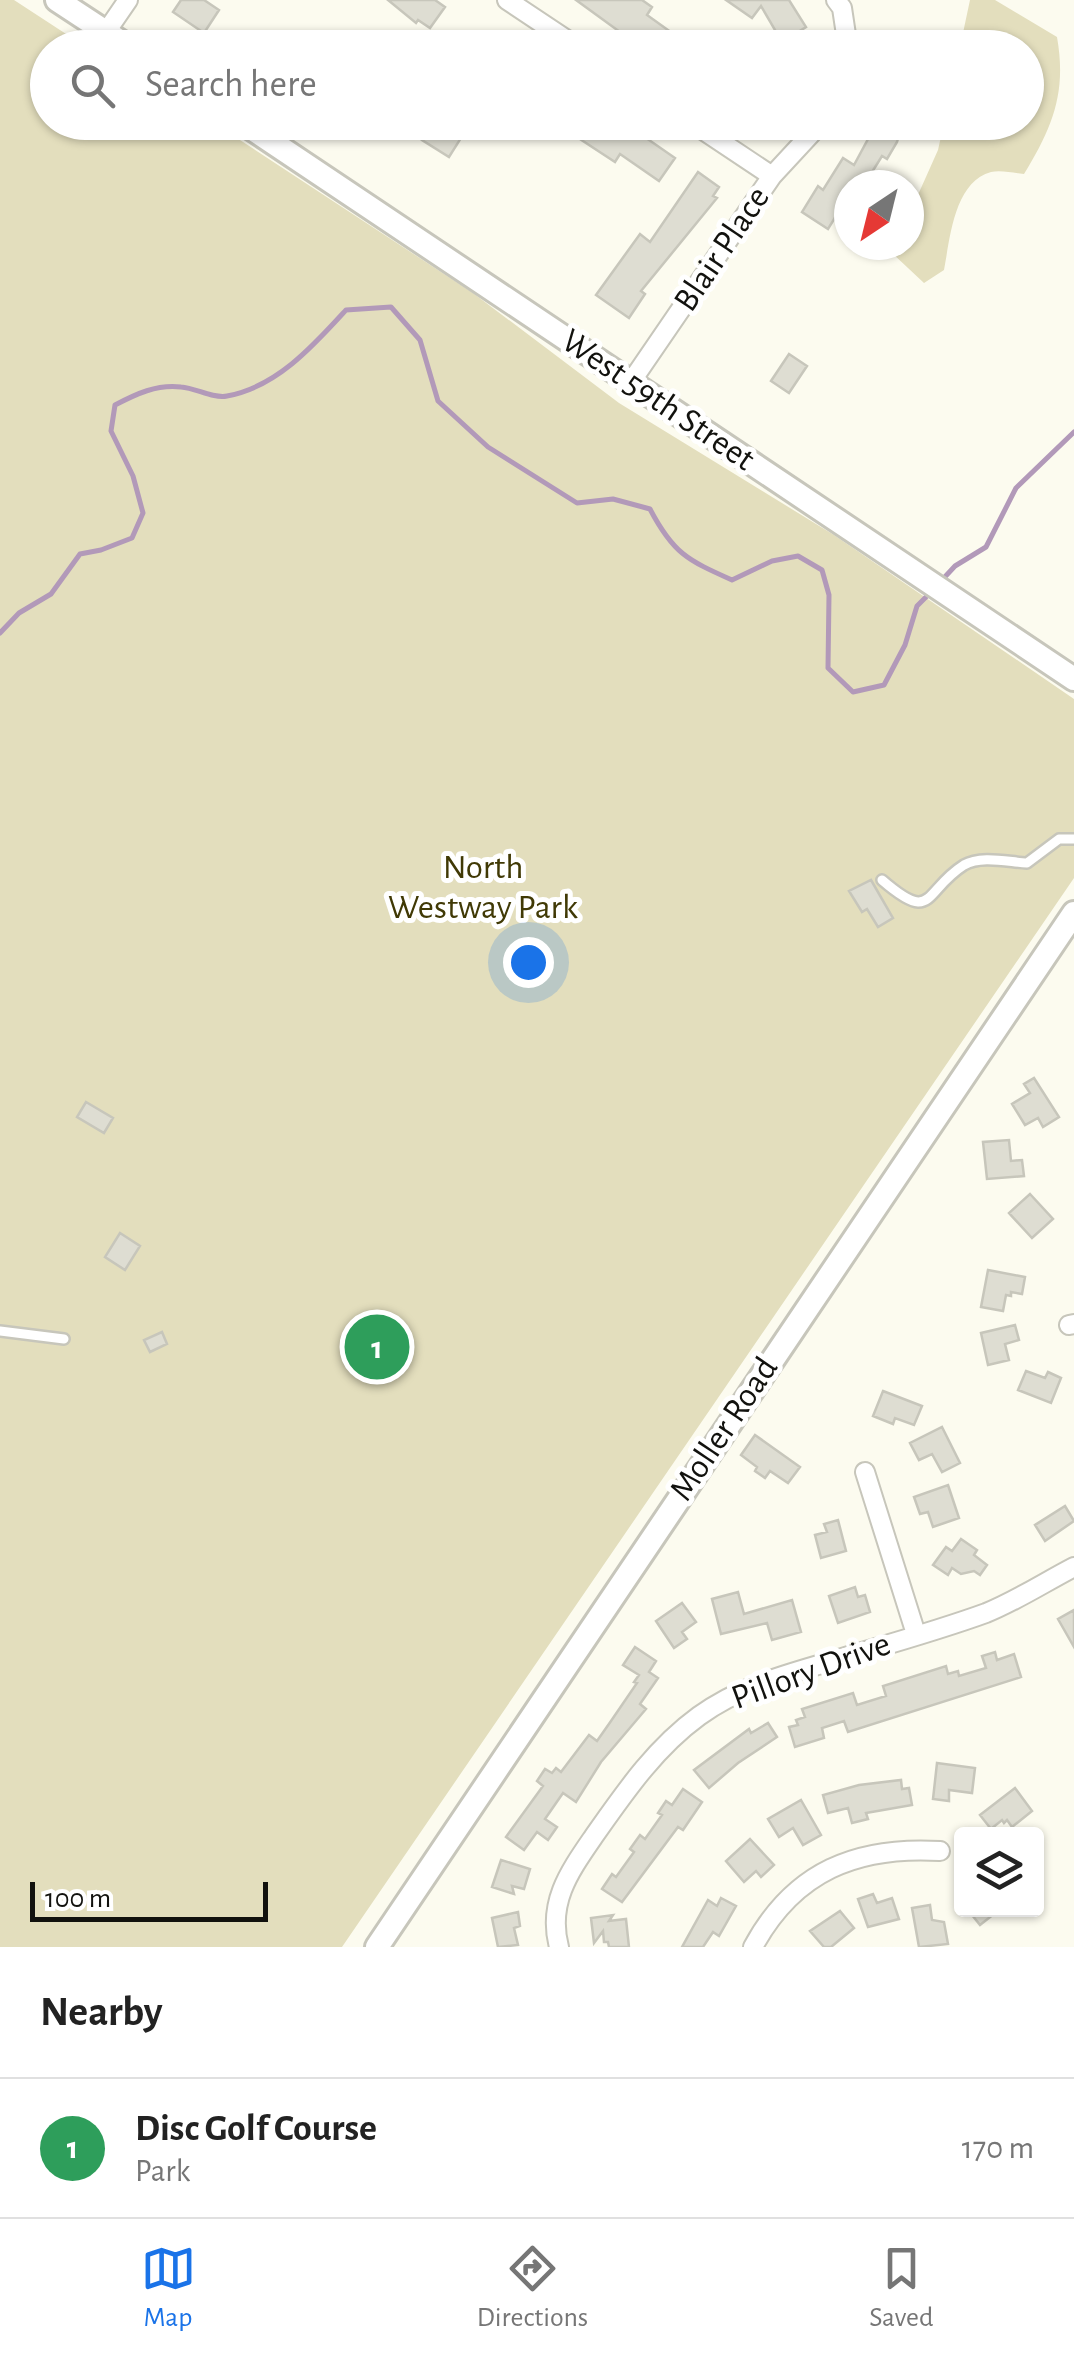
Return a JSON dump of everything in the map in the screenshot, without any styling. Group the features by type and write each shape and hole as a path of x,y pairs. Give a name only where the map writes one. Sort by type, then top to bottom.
{"street":[{"path":"57,0 103,30"},
{"path":"107,30 128,0"},
{"path":"507,0 552,30"},
{"path":"839,4 844,30"},
{"name":"West 59th Street","path":"269,140 1074,678"},
{"path":"718,140 772,176"},
{"name":"Blair Place","path":"631,382 772,176 805,140"},
{"name":"Moller Road","path":"376,1947 1074,913"},
{"path":"865,1472 916,1634"},
{"name":"Pillory Drive","path":"559,1947 554,1917 567,1875 640,1771 676,1734 712,1707 758,1683 988,1612 1074,1567"},
{"path":"753,1947 786,1901 833,1866 890,1850 940,1850"}],"lane":[{"path":"882,880 906,901 917,903 926,900 964,865 980,860 1027,863 1059,839 1074,839"},
{"path":"0,1330 64,1339"}],"green space":[{"name":"North Westway Park","path":"0,0 14,0 60,30 30,30 30,140 240,140 473,293 619,403 834,535 1074,699 1074,878 342,1947 0,1947"},
{"path":"970,0 995,0 1057,37 1058,93 1044,136 1044,30 964,30"},
{"path":"940,140 1042,140 1024,174 991,172 969,187 956,213 944,270 924,283 899,260 924,260 924,181"}],"building":[{"path":"181,0 204,0 219,10 206,30 200,30 173,12"},
{"path":"388,0 435,0 445,7 430,28 418,20 416,23"},
{"path":"576,0 642,0 652,7 647,15 668,30 617,30"},
{"path":"726,0 789,0 806,27 775,30 761,6 752,18"},
{"path":"422,140 460,140 449,157"},
{"path":"581,140 649,140 675,158 659,181 620,154 615,162"},
{"path":"867,140 898,140 887,159 882,156 873,170 836,170 843,158 854,165"},
{"path":"698,172 719,187 713,196 717,198 641,291 645,294 629,318 596,295 640,234 650,242"},
{"path":"834,172 834,219 828,229 802,212 818,186 823,190"},
{"path":"789,354 807,366 789,393 771,381"},
{"path":"871,880 893,918 878,927 867,909 862,912 849,891"},
{"path":"1034,1078 1059,1117 1043,1127 1038,1118 1025,1125 1012,1104 1030,1093 1024,1084"},
{"path":"86,1102 113,1118 104,1133 77,1117"},
{"path":"1009,1140 1011,1161 1022,1160 1024,1176 987,1179 983,1142"},
{"path":"1030,1194 1053,1219 1032,1238 1009,1213"},
{"path":"120,1233 140,1246 125,1270 105,1257"},
{"path":"988,1270 1025,1277 1022,1294 1006,1295 1003,1311 981,1307"},
{"path":"1015,1325 1019,1340 1005,1344 1009,1360 988,1365 981,1333"},
{"path":"162,1332 167,1344 150,1352 144,1340"},
{"path":"1026,1371 1045,1378 1048,1372 1061,1378 1051,1403 1018,1390"},
{"path":"883,1391 922,1406 914,1425 895,1418 893,1424 873,1416"},
{"path":"942,1427 960,1463 942,1472 932,1454 919,1460 910,1443"},
{"path":"755,1435 800,1467 788,1483 770,1471 765,1478 741,1455"},
{"path":"948,1485 959,1518 933,1527 928,1512 920,1514 914,1497"},
{"path":"1065,1506 1074,1521 1045,1541 1035,1525"},
{"path":"838,1520 846,1551 821,1558 815,1535 827,1532 824,1524"},
{"path":"961,1539 977,1550 974,1555 987,1565 980,1575 974,1571 961,1574 952,1568 948,1575 933,1565 946,1547 952,1551"},
{"path":"855,1587 858,1597 865,1595 870,1612 838,1623 829,1596"},
{"path":"738,1592 744,1614 792,1600 801,1632 772,1640 767,1623 721,1634 712,1599"},
{"path":"682,1603 696,1622 682,1632 687,1639 674,1648 656,1621"},
{"path":"1074,1610 1074,1647 1058,1619"},
{"path":"635,1647 656,1661 649,1672 658,1678 640,1704 646,1709 601,1762 576,1802 563,1793 545,1819 557,1827 548,1840 537,1832 524,1850 506,1837 543,1786 537,1781 545,1769 552,1773 556,1768 561,1772 589,1735 597,1741 637,1683 634,1682 639,1675 623,1665"},
{"path":"995,1652 997,1660 1014,1654 1021,1677 848,1732 844,1721 822,1728 824,1738 795,1747 789,1727 798,1725 796,1720 805,1717 802,1709 853,1693 857,1705 886,1696 883,1686 946,1666 948,1674 958,1671 959,1676 986,1668 982,1656"},
{"path":"768,1723 777,1737 709,1788 694,1770 749,1729 751,1733"},
{"path":"937,1763 975,1768 972,1793 949,1790 949,1801 933,1799"},
{"path":"901,1780 902,1789 909,1788 912,1805 866,1813 868,1819 852,1823 848,1808 828,1813 823,1795 859,1785"},
{"path":"1015,1788 1032,1811 1012,1827 1002,1820 989,1827 980,1815"},
{"path":"683,1789 702,1802 683,1830 678,1827 622,1902 602,1889 634,1852 630,1849 640,1835 645,1839 662,1815 658,1813 666,1801 672,1805"},
{"path":"801,1800 821,1835 803,1845 793,1828 779,1837 768,1819"},
{"path":"750,1839 774,1865 761,1877 756,1871 744,1882 726,1861"},
{"path":"501,1860 530,1869 524,1889 512,1886 514,1894 492,1887"},
{"path":"873,1894 877,1903 892,1898 899,1919 868,1927 858,1899"},
{"path":"721,1898 736,1906 719,1936 713,1932 703,1947 682,1947 708,1900 717,1906"},
{"path":"930,1905 932,1920 944,1922 948,1944 919,1947 912,1908"},
{"path":"840,1911 854,1928 831,1947 824,1947 810,1931"},
{"path":"518,1912 520,1926 514,1928 518,1945 498,1947 492,1918"},
{"path":"613,1915 609,1921 626,1919 629,1947 609,1947 603,1931 594,1943 591,1918"},
{"path":"974,1917 990,1917 980,1925"}],"waterway":[{"path":"0,633 19,613 51,594 80,554 132,538 143,513 133,476 111,431 115,405 155,388 172,386 222,397 245,391 293,363 346,310 391,307 420,340 438,401 488,447 577,503 613,499 650,509 666,536 683,554 732,580 772,561 798,556 822,570 829,595 828,668 853,692 884,685 905,645 917,606 931,592"},
{"path":"942,580 955,566 986,547 1016,488 1074,432"}],"place":[{"name":"Disc Golf Course","path":"377,1347"}]}
